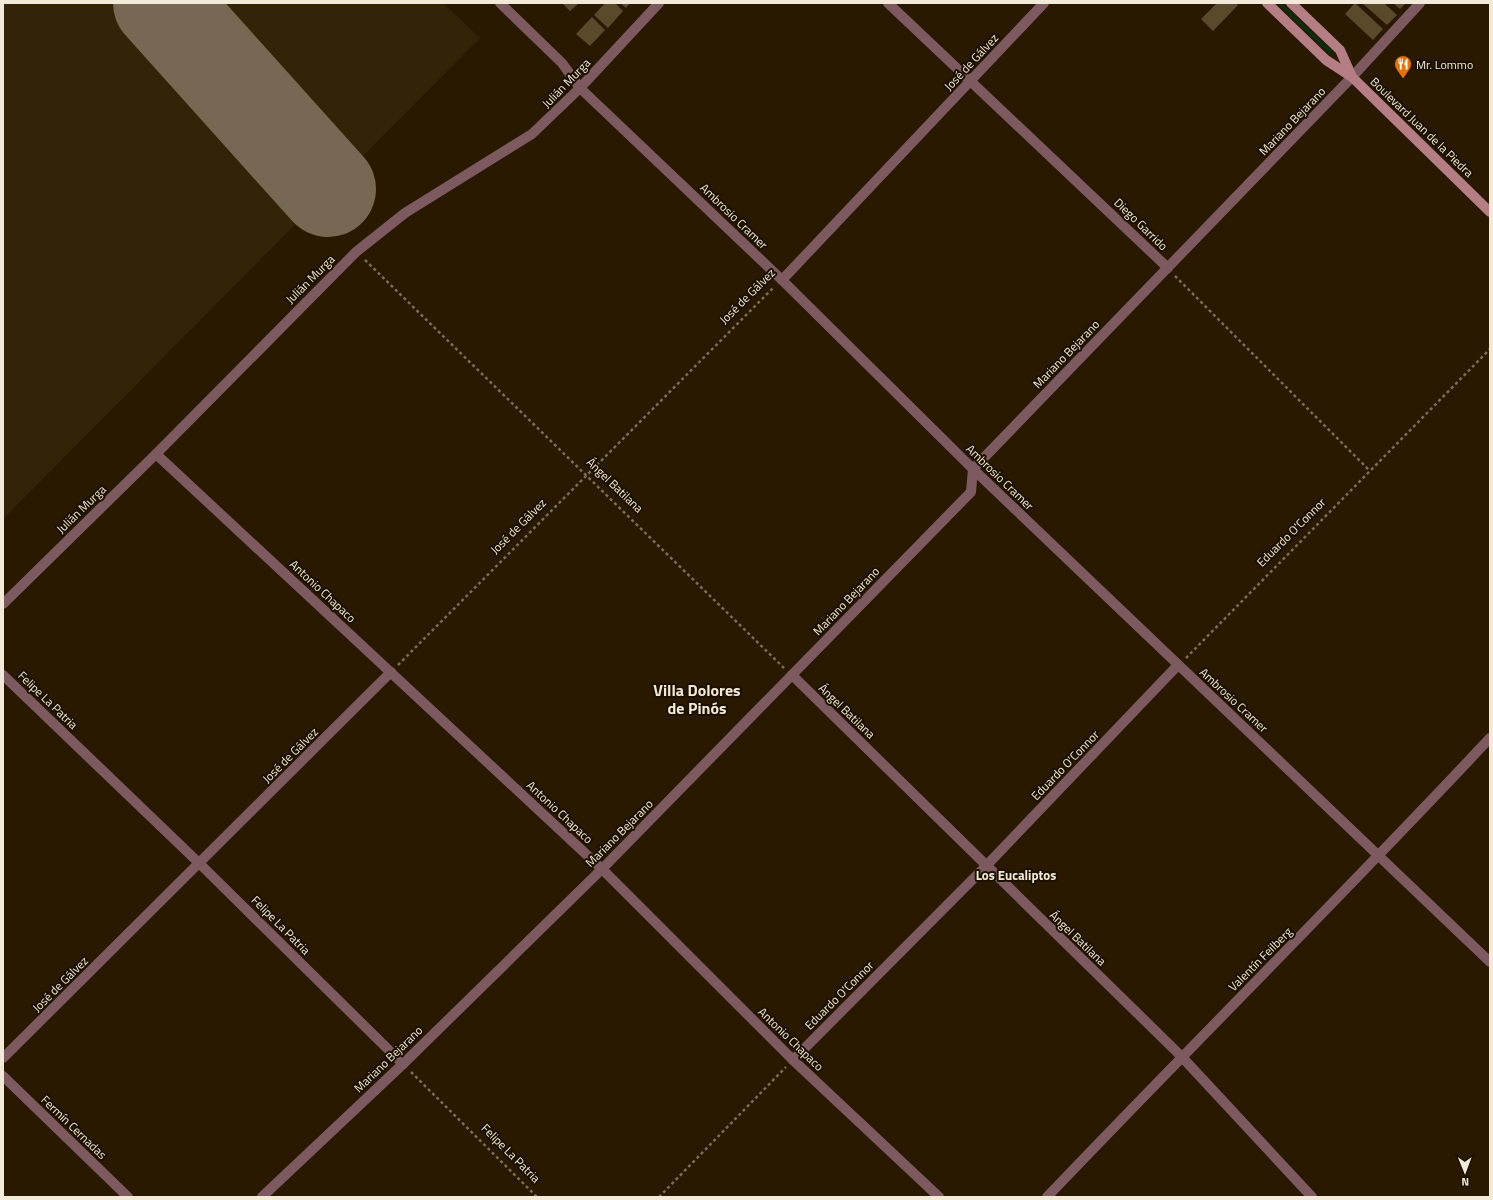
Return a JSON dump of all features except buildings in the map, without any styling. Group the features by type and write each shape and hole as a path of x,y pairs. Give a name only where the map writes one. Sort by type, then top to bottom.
{"main road":[{"name":"Boulevard Juan de la Piedra","path":"1267,3 1326,60 1352,77 1490,212"},
{"name":"Boulevard Juan de la Piedra","path":"1291,3 1340,50 1352,77"}],"street":[{"name":"Ambrosio Cramer","path":"500,3 562,64 580,88 782,280 973,469 1490,962"},
{"name":"Julián Murga","path":"3,604 156,454 356,252 405,213 532,134 580,88 659,3"},
{"name":"Diego Garrido","path":"888,3 1168,268"},
{"name":"José de Gálvez","path":"782,280 1044,3"},
{"name":"Mariano Bejarano","path":"262,1197 403,1064 602,869 971,492 973,469 1352,77 1420,3"},
{"name":"Antonio Chapaco","path":"156,454 602,869 793,1060 939,1197"},
{"name":"Eduardo O'Connor","path":"793,1060 986,866 1178,665"},
{"name":"José de Gálvez","path":"3,1058 200,864 391,672"},
{"name":"Felipe La Patria","path":"3,675 200,864 403,1064"},
{"name":"Ángel Batilana","path":"792,676 1181,1056 1312,1197"},
{"name":"Valentín Feilberg","path":"1047,1197 1181,1056 1380,856 1490,738"},
{"name":"Fermín Cernadas","path":"3,1076 128,1197"}],"path":[{"name":"Ángel Batilana","path":"356,252 792,676"},
{"name":"Diego Garrido","path":"1168,268 1370,471"},
{"name":"José de Gálvez","path":"391,672 782,280"},
{"name":"Eduardo O'Connor","path":"1178,665 1490,350"},
{"path":"659,1197 793,1060"},
{"name":"Felipe La Patria","path":"403,1064 537,1197"}],"shaded area":[{"path":"3,3 443,3 480,38 3,519"}],"green space":[{"path":"1277,3 1281,3 1332,51 1330,54"}],"runway":[{"path":"161,3 328,189"}],"place":[{"name":"Mr. Lommo","path":"1403,79"}],"district":[{"name":"Villa Dolores de Pinós","path":"697,699"},
{"name":"Los Eucaliptos","path":"1016,875"}]}
